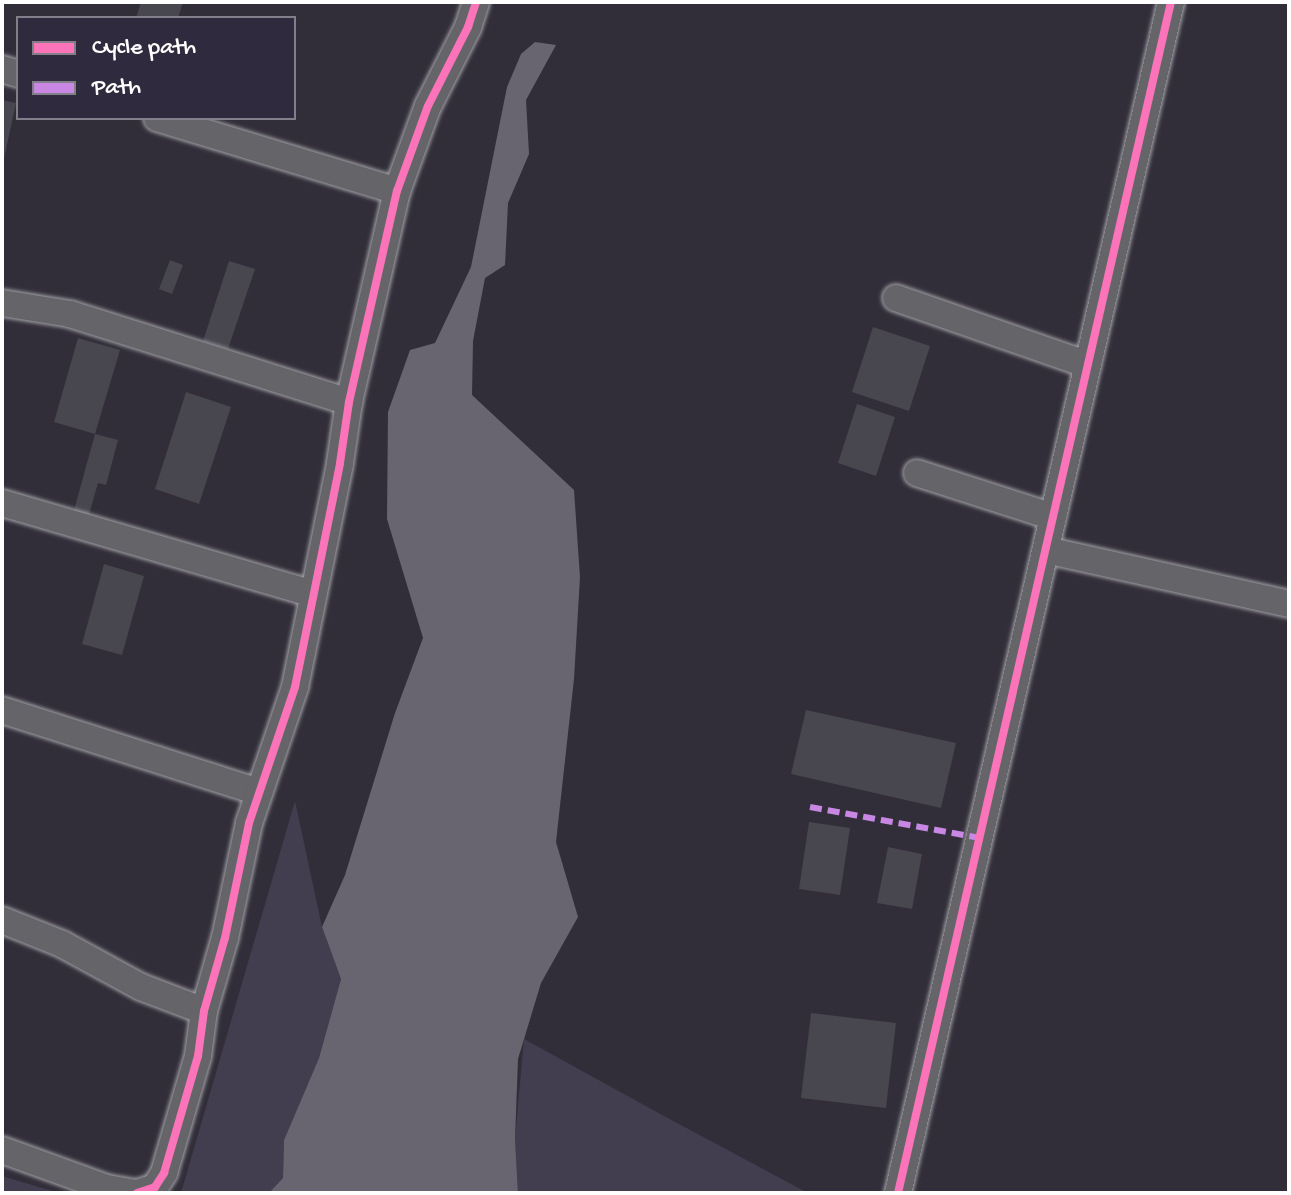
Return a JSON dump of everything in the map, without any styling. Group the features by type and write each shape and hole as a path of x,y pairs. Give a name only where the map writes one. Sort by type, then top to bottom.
{"street":[{"path":"2,1150 107,1188 136,1193 155,1187 164,1173 198,1056 204,1011 225,938 249,823 295,687 340,463 349,402 397,191 428,106 468,27 476,2"},
{"path":"898,1193 1171,2"},
{"path":"164,120 397,191"},
{"path":"896,298 1088,365"},
{"path":"2,303 70,314 349,402"},
{"path":"917,473 1053,517"},
{"path":"2,503 313,594"},
{"path":"1046,550 1289,604"},
{"path":"2,710 259,792"},
{"path":"2,920 62,944 141,987 204,1011"}],"shaded area":[{"path":"535,42 556,45 526,100 529,154 508,203 505,265 485,278 473,341 472,395 574,490 580,577 574,679 556,842 578,917 541,983 518,1059 515,1139 518,1193 269,1193 283,1178 284,1140 319,1058 341,979 322,927 345,875 395,713 423,638 387,519 388,412 410,350 435,343 471,267 507,87 521,54"},
{"path":"295,801 322,927 341,979 319,1058 284,1140 283,1178 269,1193 181,1193"},
{"path":"524,1039 808,1193 518,1193 515,1139"},
{"path":"2,1176 59,1193 2,1193"}],"building":[{"path":"141,2 183,2 179,16 137,16"},
{"path":"2,100 16,103 3,163 2,163"},
{"path":"170,260 183,265 172,294 159,289"},
{"path":"229,261 255,269 228,349 203,341"},
{"path":"873,327 930,346 909,411 852,392"},
{"path":"78,338 120,350 95,434 54,422"},
{"path":"186,392 231,407 199,504 155,489"},
{"path":"857,404 895,417 876,476 838,463"},
{"path":"95,434 118,440 106,485 98,483 88,518 73,514"},
{"path":"104,564 144,576 122,655 82,644"},
{"path":"806,710 956,743 941,808 791,774"},
{"path":"809,822 850,828 840,895 799,889"},
{"path":"888,847 922,854 912,909 877,903"},
{"path":"811,1013 896,1023 886,1108 801,1098"}],"marked path":[{"path":"810,807 980,838"}],"cycle path":[{"path":"137,1193 155,1187 164,1173 198,1056 204,1011 225,938 249,823 295,687 340,463 349,402 397,191 428,106 468,27 476,2"},
{"path":"898,1193 1171,2"}]}
